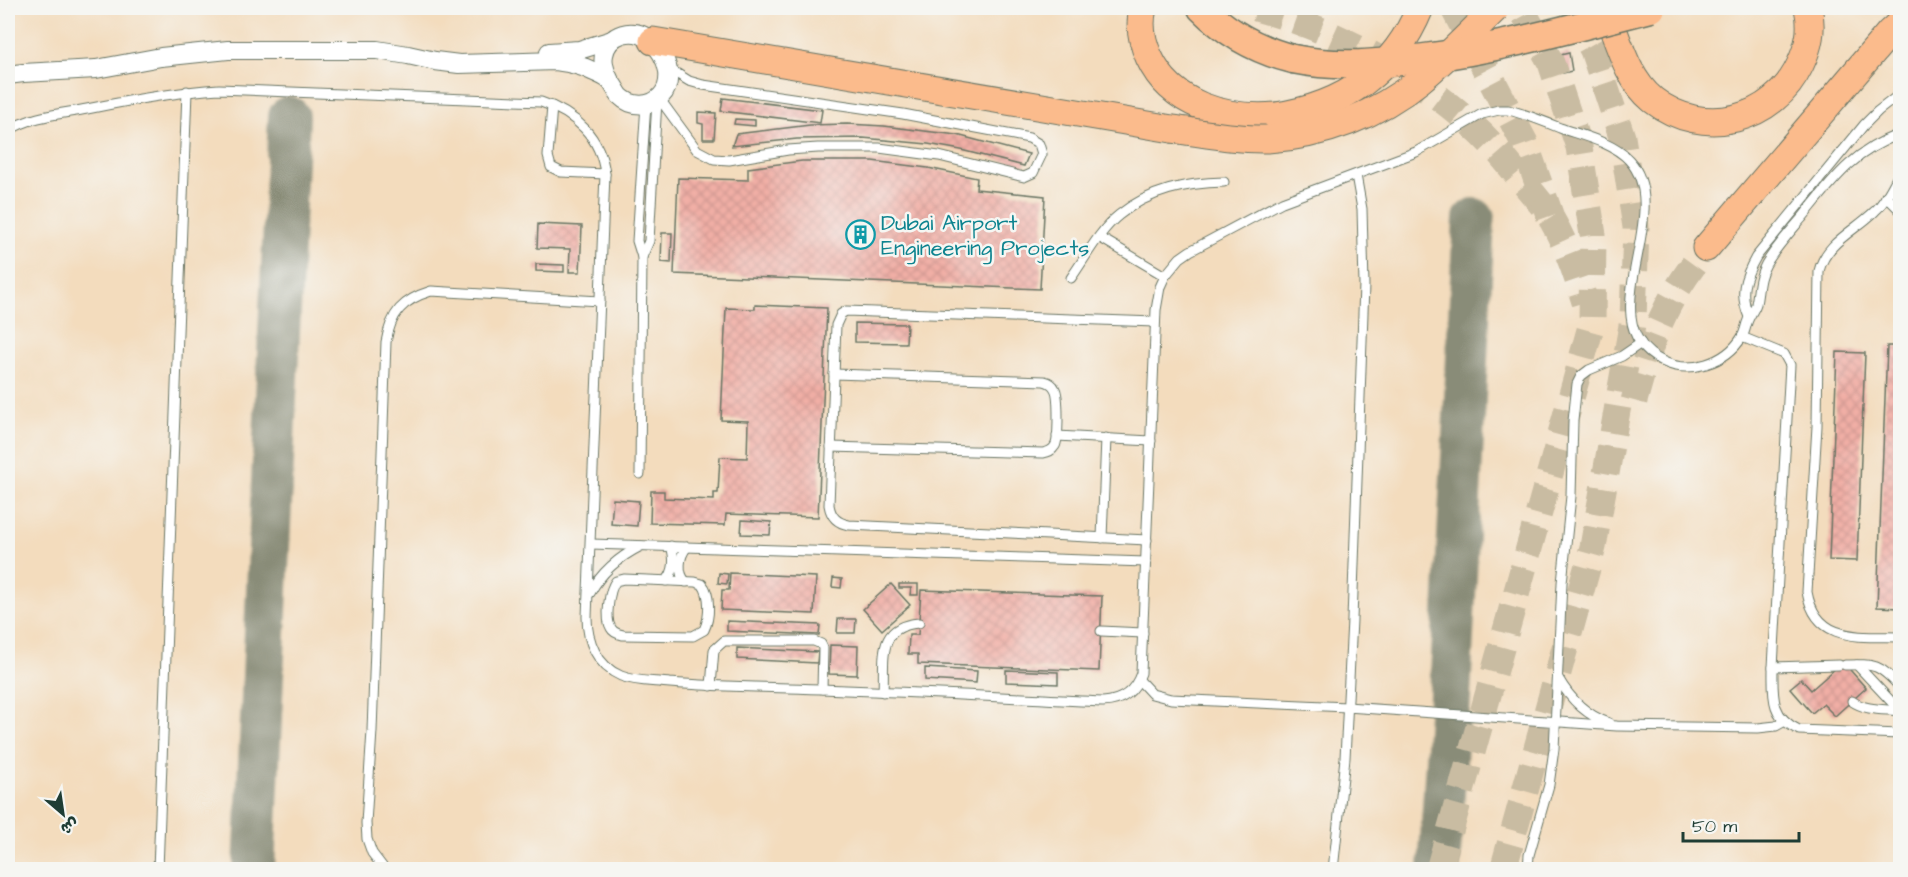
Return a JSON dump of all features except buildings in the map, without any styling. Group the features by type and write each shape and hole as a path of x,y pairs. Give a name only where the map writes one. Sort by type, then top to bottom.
{"highway":[{"path":"1202,8 1226,29 1275,55 1302,61 1349,66 1405,61 1492,48 1652,8"}],"main road":[{"path":"1143,8 1141,29 1144,46 1161,76 1175,90 1190,101 1218,112 1255,118 1301,112 1325,105 1347,93 1368,78 1399,48 1420,8"},
{"path":"653,41 1172,129 1227,137 1267,139 1307,134 1348,121 1388,102 1419,80 1497,8"},
{"path":"1605,8 1629,69 1652,99 1670,110 1691,118 1713,121 1735,118 1756,111 1783,92 1796,74 1807,52 1811,35 1808,8"},
{"path":"1706,248 1900,23"}],"street":[{"path":"8,65 95,61 160,49 228,42 381,41 463,54 579,50 632,32 640,33 653,41 662,53 668,68 668,83 654,101 639,105 624,100 610,81 603,63 607,47 612,40"},
{"path":"8,75 96,69 195,52 361,50 392,52 447,63 555,60 582,67 610,81"}],"lane":[{"path":"654,101 697,150 707,157 722,161 788,150 879,148 939,156 1024,177 1033,173 1042,154 1040,144 1029,138 903,114 717,87 689,81 668,68"},
{"path":"8,131 31,119 187,91 219,89 530,101 552,106 573,117 589,134 600,154 605,174 587,616 589,637 596,654 607,668 632,679 711,686 1103,702 1128,694 1139,680 1142,665 1157,298 1165,276 1180,258 1282,202 1416,152 1452,133 1474,117 1489,111 1517,112 1616,149 1630,161 1640,177 1644,195 1630,307 1634,331 1650,353 1662,361 1677,366 1692,367 1707,364 1720,357 1742,337 1756,303 1760,276 1765,265 1824,191 1850,162 1876,144 1900,134"},
{"path":"158,870 187,91"},
{"path":"1749,317 1744,303 1743,290 1756,257 1864,125 1900,94"},
{"path":"640,474 642,257 637,232 654,101"},
{"path":"552,106 548,156 551,167 561,172 605,174"},
{"path":"1900,172 1875,211 1830,249 1821,263 1819,272 1816,426 1807,592 1817,617 1831,629 1848,635 1900,636"},
{"path":"1333,870 1342,788 1347,707 1364,285 1362,209 1356,175"},
{"path":"1071,278 1099,237 1118,216 1142,200 1168,189 1196,183 1224,182"},
{"path":"1886,196 1900,210"},
{"path":"1099,237 1165,276"},
{"path":"385,870 372,854 367,839 366,823 372,731 385,352 388,328 394,314 404,303 417,295 431,291 600,301"},
{"path":"1147,540 843,524 832,517 830,511 831,447 836,325 837,319 846,311 1155,322"},
{"path":"1742,337 1784,354 1790,365 1773,667 1776,708 1785,721 1799,730 1900,734"},
{"path":"1528,870 1529,855 1549,785 1556,723 1562,583 1571,496 1577,384 1581,376 1589,370 1622,356 1641,343"},
{"path":"831,447 1043,453 1056,445 1057,436 1057,394 1052,385 1044,381 834,374"},
{"path":"1057,436 1150,441"},
{"path":"1102,538 1106,438"},
{"path":"591,544 1146,562"},
{"path":"589,595 602,574 611,565 643,545"},
{"path":"666,581 672,569 673,555 670,546"},
{"path":"686,582 681,577 680,571 681,555 687,547"},
{"path":"624,579 666,581 698,583 707,590 707,622 701,633 693,636 622,635 612,630 609,620 610,592 613,584 624,579"},
{"path":"883,692 885,647 890,635 894,630 906,624 919,623"},
{"path":"1101,631 1143,633"},
{"path":"711,686 714,650 724,641 814,641 822,644 824,648 822,689"},
{"path":"1773,667 1842,665 1879,667 1885,670 1900,687"},
{"path":"1857,665 1900,711"},
{"path":"1817,666 1827,676"},
{"path":"1557,677 1565,691 1581,708 1602,721 1617,726"},
{"path":"1139,680 1152,694 1171,699 1347,707 1617,726 1758,728 1776,726 1785,721"},
{"path":"1852,701 1864,707 1900,711"}],"taxiway":[{"path":"254,870 289,117"},
{"path":"1439,870 1474,219"}],"tunnel":[{"path":"1256,8 1314,28 1372,55 1426,88 1474,127 1506,160 1551,218 1570,259 1585,302"},
{"path":"1454,8 1524,142 1550,216"},
{"path":"1439,870 1592,323 1593,235 1579,147 1551,63 1521,8"},
{"path":"1503,870 1593,547 1633,320 1636,227 1622,137 1593,50 1570,8"},
{"path":"1634,401 1650,346 1664,314 1683,280 1706,248"}],"place":[{"name":"Dubai Airport Engineering Projects","path":"860,235"}]}
